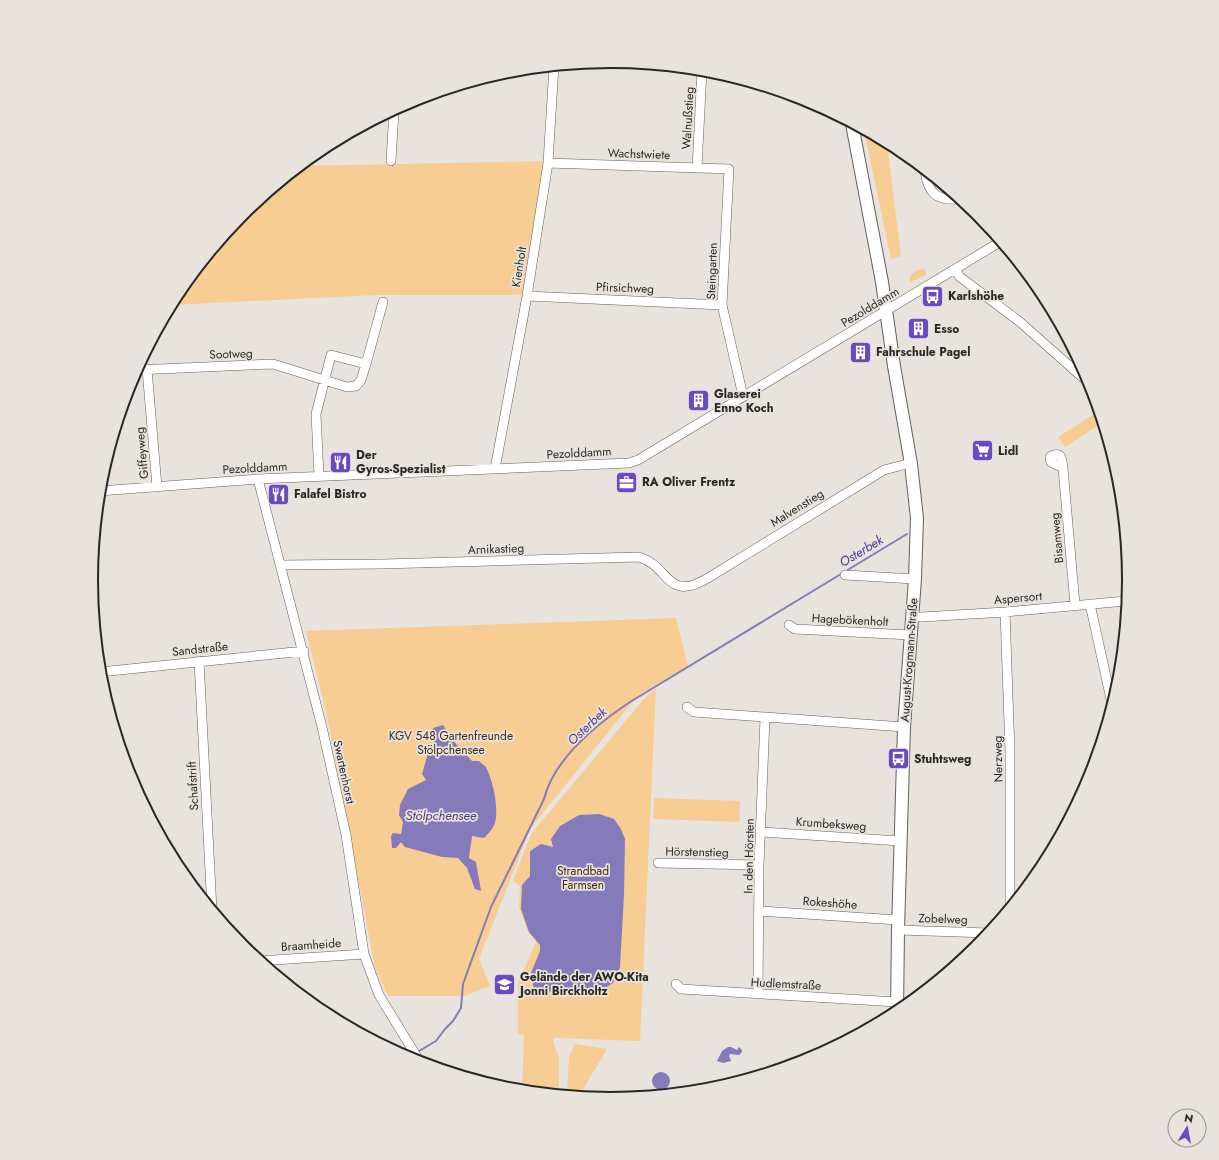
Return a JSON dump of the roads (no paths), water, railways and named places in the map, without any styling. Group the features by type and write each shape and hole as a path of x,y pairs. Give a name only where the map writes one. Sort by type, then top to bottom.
{"main road":[{"path":"853,130 875,241 886,311"},
{"name":"August-Krogmann-Straße","path":"886,311 910,463 917,518 915,580 904,727 897,1004"}],"street":[{"name":"Kienholt","path":"495,469 548,163 554,71"},
{"name":"Walnußstieg","path":"697,168 702,77"},
{"path":"391,162 394,116"},
{"name":"Wachstwiete","path":"548,163 729,169"},
{"name":"Steingarten","path":"729,169 722,305 743,396"},
{"path":"926,178 930,189 937,197 951,199"},
{"name":"Pezolddamm","path":"105,491 258,479 629,463 638,460 996,244"},
{"path":"955,269 960,276 1020,322 1078,373"},
{"name":"Pfirsichweg","path":"526,296 722,305"},
{"path":"319,476 316,414 331,355 366,364 383,302"},
{"name":"Sootweg","path":"143,369 273,364 347,387 356,386 361,380 366,364"},
{"name":"Giffeyweg","path":"147,369 157,487"},
{"name":"Malvenstieg","path":"701,583 884,470 910,463"},
{"name":"Bisamweg","path":"1063,468 1074,605"},
{"name":"Swartenhorst","path":"258,479 319,712 346,835 364,954 378,995 414,1053"},
{"name":"Arnikastieg","path":"281,565 382,564 639,557 648,559 656,565 669,581 678,586 690,587 701,583"},
{"path":"845,576 915,580"},
{"name":"Aspersort","path":"912,617 1005,612 1121,601"},
{"path":"1090,604 1109,691"},
{"name":"Nerzweg","path":"1005,612 1010,752 1012,897"},
{"name":"Hagebökenholt","path":"789,625 795,629 910,635"},
{"name":"Sandstraße","path":"106,671 304,651"},
{"name":"Schafstrift","path":"199,661 212,902"},
{"path":"687,707 694,712 904,727"},
{"name":"In den Hörsten","path":"758,994 760,911 759,865 765,718"},
{"name":"Krumbeksweg","path":"761,832 900,841"},
{"name":"Hörstenstieg","path":"658,863 759,865"},
{"name":"Rokeshöhe","path":"760,911 898,925"},
{"name":"Zobelweg","path":"898,925 981,932"},
{"name":"Braamheide","path":"267,960 364,954"},
{"name":"Hudlemstraße","path":"676,984 681,989 758,994 893,1007"}],"water":[{"name":"Stölpchensee","path":"443,725 456,744 472,761 479,761 486,767 493,787 496,802 495,823 484,838 472,836 469,858 476,862 481,891 475,889 467,868 458,858 442,857 405,847 401,842 396,848 392,848 391,836 393,833 401,834 403,822 399,815 400,805 408,789 426,780 422,774 428,753 434,743 433,728"},
{"path":"599,814 614,819 621,829 625,839 620,967 613,983 597,993 533,991 531,973 540,951 540,945 529,932 521,909 522,885 530,876 530,851 541,844 553,847 551,839 560,826 579,815"},
{"path":"728,1047 737,1050 739,1047 742,1052 739,1055 730,1054 729,1056 731,1061 723,1063 717,1061 722,1051"},
{"path":"661,1072 669,1078 669,1084 664,1089 660,1090 655,1087 652,1081 655,1075"}],"waterway":[{"name":"Osterbek","path":"419,1051 436,1041 453,1021 461,1008 463,984 491,907 544,799 549,784 557,770 578,744 604,721 630,702 907,534"}],"place":[{"name":"Karlshöhe","path":"933,296"},
{"name":"Esso","path":"919,329"},
{"name":"Fahrschule Pagel","path":"860,352"},
{"name":"Glaserei Enno Koch","path":"698,401"},
{"name":"Lidl","path":"982,451"},
{"name":"Der Gyros-Spezialist","path":"341,462"},
{"name":"RA Oliver Frentz","path":"626,482"},
{"name":"Falafel Bistro","path":"279,494"},
{"name":"Stuhtsweg","path":"898,759"},
{"name":"Gelände der AWO-Kita Jonni Birckholtz","path":"504,984"}],"park label":[{"name":"KGV 548 Gartenfreunde Stölpchensee","path":"451,743"},
{"name":"Strandbad Farmsen","path":"583,878"}]}
